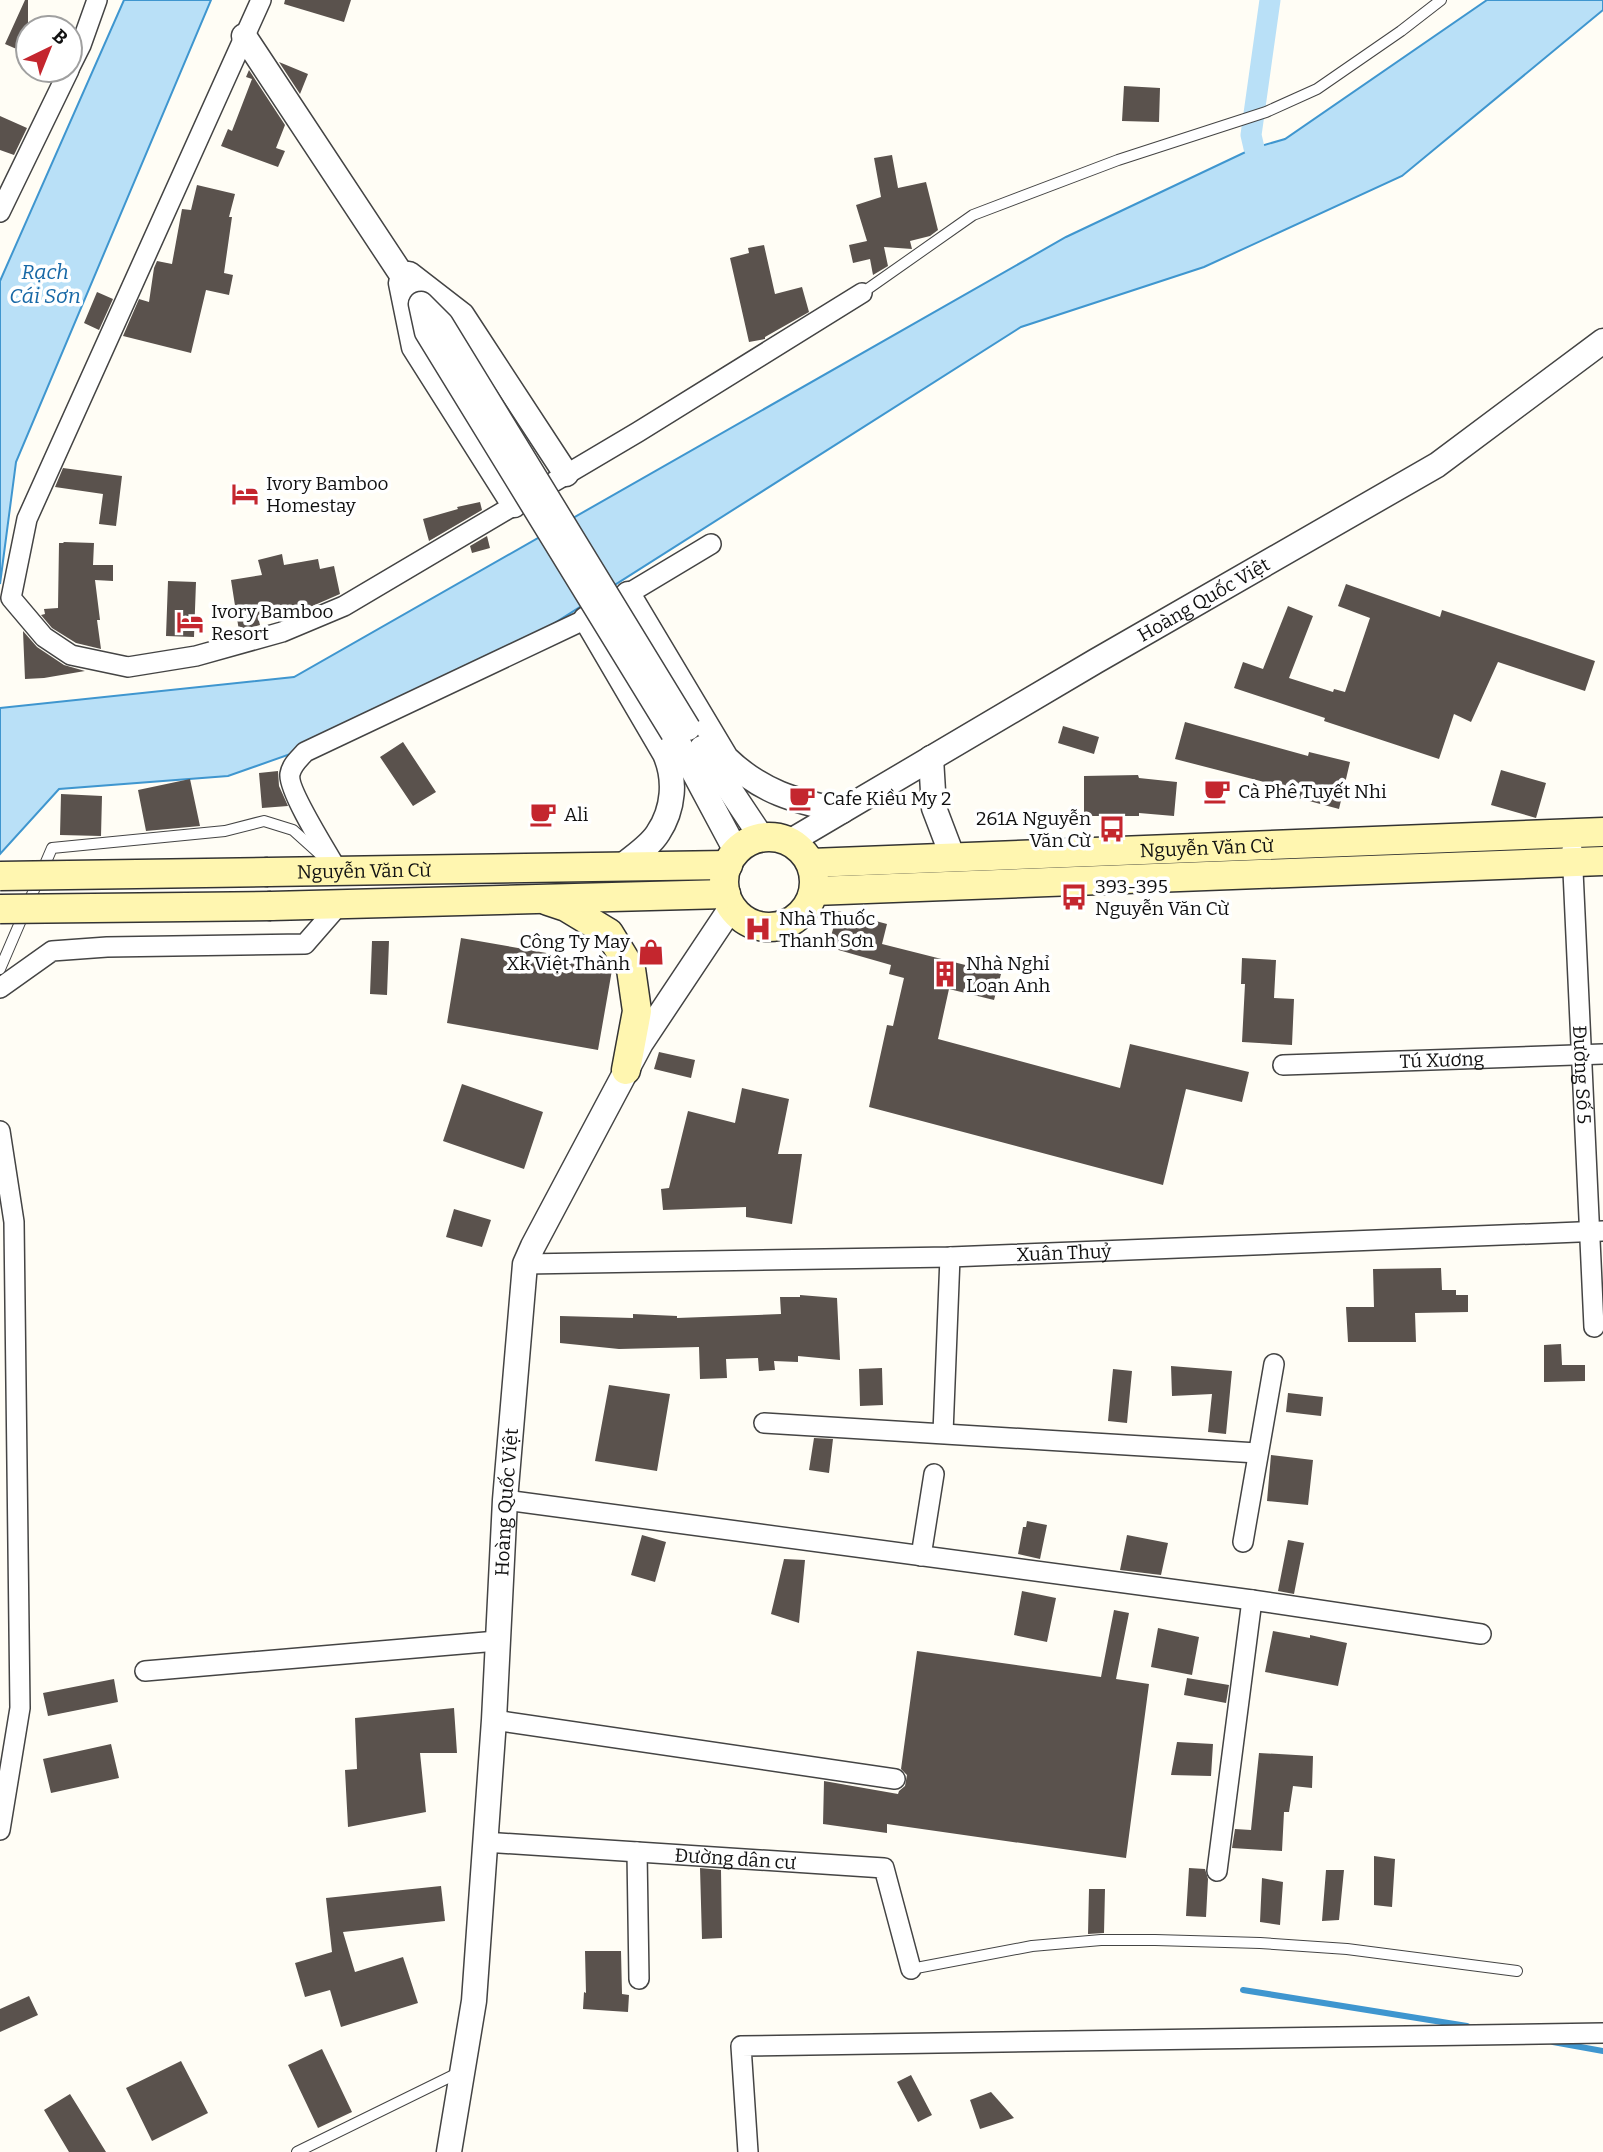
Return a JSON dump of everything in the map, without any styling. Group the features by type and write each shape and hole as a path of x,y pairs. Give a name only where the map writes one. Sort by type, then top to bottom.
{"main road":[{"name":"Nguyễn Văn Cừ","path":"811,863 1603,832"},
{"path":"762,838 791,841 811,863 814,891 808,907 798,918 785,926 755,926 741,918 728,901 724,877 732,858 748,842 762,838"},
{"name":"Nguyễn Văn Cừ","path":"0,876 622,866 732,858"},
{"name":"Nguyễn Văn Cừ","path":"814,891 1603,862"},
{"name":"Nguyễn Văn Cừ","path":"0,909 339,905 539,899 728,901"},
{"path":"539,899 566,907 609,933 631,969 637,1011 626,1070"}],"street":[{"path":"84,37 97,0"},
{"path":"261,0 27,519 5,597 44,636 71,655 128,667 196,656 282,632 344,606 638,432 862,293"},
{"path":"244,36 397,265 421,304 427,332 680,731 762,838"},
{"path":"0,212 62,84"},
{"path":"397,265 462,315 566,474"},
{"path":"397,265 414,347 514,505"},
{"name":"Hoàng Quốc Việt","path":"791,841 1437,465 1603,341"},
{"path":"338,871 298,799 289,776 293,764 305,752 586,619 711,544"},
{"path":"628,594 726,758 739,771 774,793 842,811"},
{"path":"586,619 671,768 671,800 659,833 622,866"},
{"path":"680,731 732,858"},
{"path":"931,758 934,808 953,858"},
{"name":"Đường Số 5","path":"1572,834 1581,1055 1596,1231 1594,1327"},
{"name":"Hoàng Quốc Việt","path":"449,2152 474,2001 494,1720 505,1500 525,1264 641,1043 728,901"},
{"path":"0,988 52,951 107,947 305,944 339,905"},
{"name":"Tú Xương","path":"1283,1065 1603,1054"},
{"path":"0,1131 14,1222 20,1707 0,1830"},
{"name":"Xuân Thuỷ","path":"525,1264 950,1257 1596,1231"},
{"path":"943,1433 950,1257"},
{"path":"1243,1542 1274,1364"},
{"path":"764,1423 1257,1453"},
{"path":"921,1556 934,1474"},
{"path":"505,1500 1252,1600 1480,1634"},
{"path":"1217,1871 1252,1600"},
{"path":"145,1671 497,1641"},
{"path":"494,1720 895,1779"},
{"name":"Đường dân cư","path":"484,1842 884,1868 911,1969"},
{"path":"637,1852 639,1979"},
{"path":"748,2152 741,2046 1603,2033"}],"lane":[{"path":"862,293 973,215 1118,160 1266,112 1317,89 1441,0"},
{"path":"0,969 52,848 225,831 264,821 293,830 338,871"},
{"path":"911,1969 1032,1946 1101,1940 1155,1940 1260,1942 1347,1949 1517,1971"},
{"path":"297,2152 463,2070"}],"water":[{"name":"Rạch Cái Sơn","path":"124,0 211,0 16,462 0,584 0,281"},
{"path":"1487,0 1603,0 1603,10 1402,176 1204,267 1021,327 421,708 228,776 59,789 0,854 0,708 294,677 1066,237 1254,148 1285,139"}],"building":[{"path":"25,0 28,0 28,14 19,14"},
{"path":"285,0 351,0 344,22 284,4"},
{"path":"14,24 14,48 5,44"},
{"path":"279,62 308,74 300,94"},
{"path":"249,70 285,125 276,148 285,151 278,167 221,146 228,129 232,131 252,79 246,77"},
{"path":"1124,86 1160,88 1159,122 1122,121"},
{"path":"0,116 27,128 14,155 0,150"},
{"path":"892,155 898,188 926,182 938,230 930,236 910,241 912,249 884,247 888,266 873,275 870,259 853,263 849,245 867,241 856,205 881,197 874,158"},
{"path":"197,185 235,194 229,217 232,217 224,273 233,275 229,295 206,290 191,353 123,336 139,299 149,302 157,261 172,264 182,209 191,210"},
{"path":"764,245 775,294 802,287 809,312 765,339 749,342 730,258 749,253 748,248"},
{"path":"97,292 113,299 99,330 84,323"},
{"path":"63,468 122,476 116,526 99,524 103,494 55,487"},
{"path":"480,502 482,510 429,541 423,519"},
{"path":"487,536 490,548 472,553 470,546"},
{"path":"59,543 94,543 93,565 113,565 113,581 95,580 101,649 76,643 52,628 41,615 45,614 44,609 58,608"},
{"path":"282,554 284,565 318,559 320,569 334,566 340,594 301,611 259,621 260,625 239,631 231,580 262,575 258,560"},
{"path":"168,581 196,582 194,637 166,636"},
{"path":"1346,584 1440,617 1442,610 1595,661 1585,691 1498,662 1471,722 1454,714 1439,759 1234,688 1243,662 1263,669 1288,606 1313,616 1289,678 1333,692 1334,689 1345,692 1370,618 1338,606"},
{"path":"23,631 37,647 64,665 85,671 25,679"},
{"path":"1185,722 1308,756 1309,752 1350,762 1339,809 1298,798 1299,791 1175,759"},
{"path":"1063,726 1099,737 1094,754 1058,743"},
{"path":"403,742 436,792 413,806 380,757"},
{"path":"1501,770 1546,783 1536,818 1491,805"},
{"path":"278,771 279,786 288,806 262,808 259,773"},
{"path":"1138,775 1139,778 1177,782 1174,816 1139,813 1139,816 1084,816 1084,776"},
{"path":"190,779 200,826 146,831 138,790"},
{"path":"61,794 102,796 101,836 60,835"},
{"path":"838,911 887,924 882,944 1001,974 994,1000 949,989 938,1039 1120,1088 1130,1044 1249,1072 1242,1102 1186,1089 1163,1185 869,1107 887,1025 893,1026 904,978 889,974 891,965 828,947"},
{"path":"461,938 609,964 612,970 598,1050 447,1023"},
{"path":"372,941 389,941 387,995 370,994"},
{"path":"1242,958 1276,960 1274,998 1294,999 1292,1045 1242,1042 1245,984 1241,984"},
{"path":"659,1052 695,1060 691,1078 654,1069"},
{"path":"462,1084 543,1112 524,1169 443,1141"},
{"path":"742,1088 789,1099 778,1154 802,1154 792,1224 746,1217 746,1207 663,1210 661,1189 669,1188 688,1111 735,1123"},
{"path":"454,1209 491,1220 482,1247 446,1237"},
{"path":"1441,1268 1442,1290 1456,1290 1456,1295 1468,1295 1468,1312 1415,1313 1416,1342 1348,1342 1346,1307 1374,1307 1373,1269"},
{"path":"800,1295 837,1298 840,1360 798,1356 798,1362 774,1361 775,1370 759,1371 758,1358 726,1359 727,1378 700,1379 699,1347 619,1349 560,1343 560,1316 633,1318 633,1314 677,1318 781,1314 780,1297"},
{"path":"1561,1344 1562,1365 1585,1365 1585,1381 1544,1382 1544,1345"},
{"path":"1171,1366 1232,1371 1226,1434 1208,1432 1212,1394 1172,1396"},
{"path":"882,1368 883,1405 860,1406 859,1369"},
{"path":"1113,1369 1132,1371 1127,1423 1108,1421"},
{"path":"609,1385 670,1394 657,1471 595,1461"},
{"path":"1288,1393 1323,1397 1321,1416 1286,1412"},
{"path":"814,1438 833,1439 829,1473 809,1470"},
{"path":"1271,1455 1313,1460 1308,1505 1267,1501"},
{"path":"1027,1521 1047,1525 1040,1559 1018,1554 1023,1527 1026,1527"},
{"path":"642,1535 666,1542 655,1582 631,1575"},
{"path":"1127,1535 1168,1543 1161,1575 1120,1570"},
{"path":"1288,1540 1304,1543 1294,1594 1278,1591"},
{"path":"784,1559 805,1560 799,1623 771,1614"},
{"path":"1022,1591 1056,1598 1047,1642 1014,1635"},
{"path":"1114,1610 1129,1613 1116,1679 1149,1684 1126,1858 887,1824 887,1833 823,1824 824,1781 898,1794 905,1786 907,1775 901,1769 917,1651 1101,1677"},
{"path":"1158,1628 1199,1637 1192,1675 1151,1667"},
{"path":"1273,1631 1347,1643 1338,1686 1265,1672"},
{"path":"1187,1678 1229,1685 1226,1703 1184,1695"},
{"path":"114,1679 118,1702 48,1716 43,1693"},
{"path":"454,1708 457,1753 420,1753 426,1812 348,1827 345,1770 357,1769 355,1718"},
{"path":"1177,1742 1213,1744 1211,1776 1171,1775"},
{"path":"111,1744 119,1778 51,1793 43,1759"},
{"path":"1259,1753 1313,1756 1312,1788 1293,1786 1289,1812 1284,1812 1282,1851 1232,1848 1235,1829 1251,1830"},
{"path":"1374,1856 1395,1859 1392,1907 1374,1905"},
{"path":"700,1868 721,1870 722,1938 702,1939"},
{"path":"1189,1868 1205,1869 1208,1879 1206,1917 1186,1916"},
{"path":"1326,1870 1344,1870 1339,1920 1322,1921"},
{"path":"1262,1878 1283,1882 1280,1925 1260,1922"},
{"path":"441,1886 445,1921 343,1932 355,1972 403,1957 418,2003 341,2027 330,1990 305,1997 295,1963 332,1952 326,1898"},
{"path":"1089,1889 1105,1889 1104,1933 1088,1934"},
{"path":"585,1951 621,1951 622,1994 629,1995 628,2012 583,2009 584,1992 586,1993"},
{"path":"29,1996 38,2015 0,2032 0,2009"},
{"path":"322,2049 352,2112 318,2128 288,2065"},
{"path":"181,2061 208,2113 152,2141 126,2088"},
{"path":"911,2075 932,2115 918,2122 897,2082"},
{"path":"991,2092 1014,2118 980,2129 970,2100"},
{"path":"70,2094 106,2152 69,2152 44,2110"}],"waterway":[{"path":"1254,148 1251,135 1270,0"},
{"path":"1243,1990 1467,2026"},
{"path":"1553,2042 1603,2051"}],"place":[{"name":"Ivory Bamboo Homestay","path":"245,494"},
{"name":"Ivory Bamboo Resort","path":"190,622"},
{"name":"Cà Phê Tuyết Nhi","path":"1217,791"},
{"name":"Cafe Kiều My 2","path":"802,798"},
{"name":"Ali","path":"543,814"},
{"name":"261A Nguyễn Văn Cừ","path":"1112,829"},
{"name":"393-395 Nguyễn Văn Cừ","path":"1074,897"},
{"name":"Nhà Thuốc Thanh Sơn","path":"758,929"},
{"name":"Công Ty May Xk Việt Thành","path":"651,952"},
{"name":"Nhà Nghỉ Loan Anh","path":"945,974"}]}
